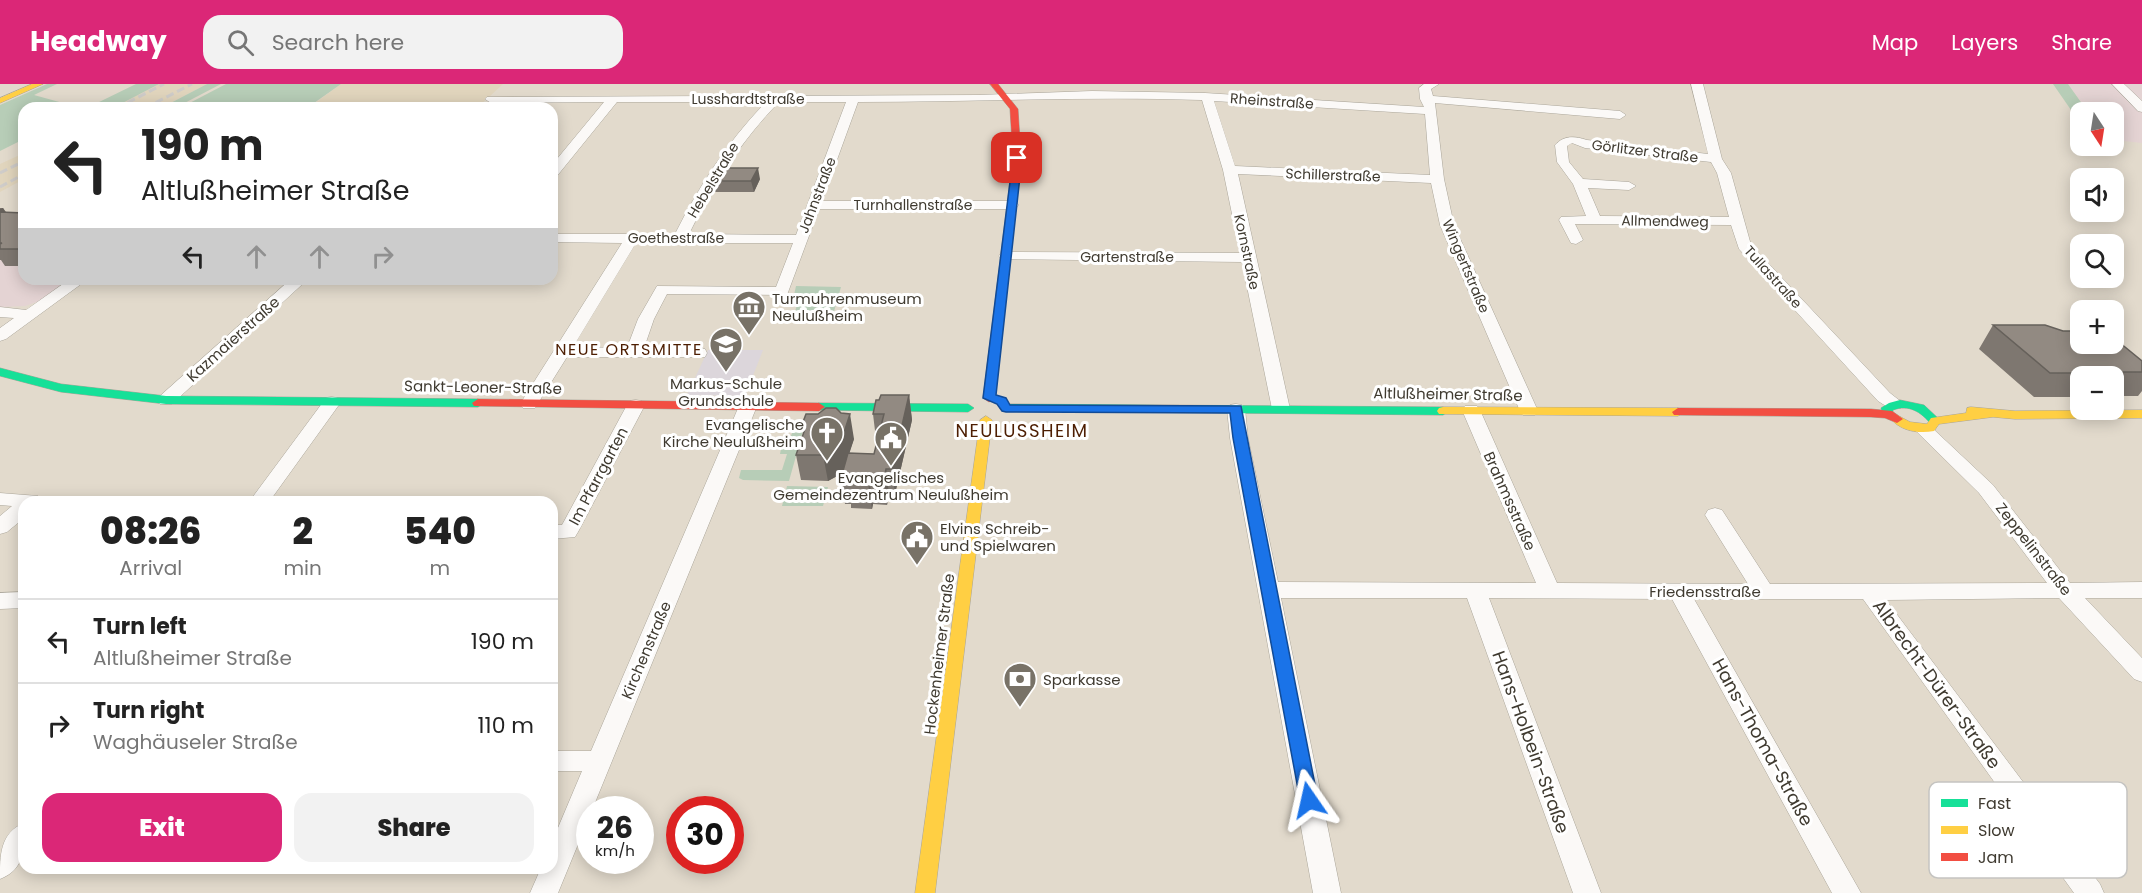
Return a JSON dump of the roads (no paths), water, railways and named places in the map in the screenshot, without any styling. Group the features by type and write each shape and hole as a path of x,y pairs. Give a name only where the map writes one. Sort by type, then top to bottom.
{"street":[{"path":"0,101 39,84"},
{"path":"488,102 507,84"},
{"path":"705,99 715,84"},
{"path":"989,398 1017,158 1017,125 1014,109 1006,96 994,84"},
{"path":"1433,84 1425,88 1428,105 1620,116"},
{"name":"Tullastraße","path":"1697,84 1716,159 1724,173 1742,240 1749,252 1884,397 1892,409"},
{"path":"2118,84 2142,108"},
{"name":"Rheinstraße","path":"1006,96 1185,90 1207,97 1428,105"},
{"name":"Lusshardtstraße","path":"537,102 613,99 853,99 1006,96"},
{"name":"Kornstraße","path":"1207,97 1230,170 1281,409"},
{"path":"558,166 613,99"},
{"name":"Hebelstraße","path":"680,238 730,150 748,125 774,99"},
{"name":"Jahnstraße","path":"634,353 646,319 662,289 782,292 853,99"},
{"name":"Wingertstraße","path":"1428,105 1437,179 1447,225 1529,411"},
{"path":"1562,111 1570,139 1561,144 1563,162 1579,183 1595,220"},
{"name":"Görlitzer Straße","path":"1570,139 1585,144 1716,159"},
{"name":"Schillerstraße","path":"1230,170 1437,179"},
{"path":"1579,183 1629,186"},
{"name":"Turnhallenstraße","path":"814,205 1012,205"},
{"name":"Allmendweg","path":"1576,240 1566,220 1736,221"},
{"name":"Goethestraße","path":"558,238 800,239"},
{"path":"529,404 632,238"},
{"name":"Gartenstraße","path":"1006,256 1248,258"},
{"path":"0,336 72,285"},
{"name":"Kazmaierstraße","path":"166,399 293,285"},
{"path":"0,312 30,315"},
{"path":"561,352 699,353"},
{"name":"Sankt-Leoner-Straße","path":"0,372 61,388 166,399 968,408"},
{"path":"989,398 1002,401 1006,408 1000,417 986,420 975,418 968,408 973,402 989,398"},
{"path":"263,496 332,402"},
{"name":"Altlußheimer Straße","path":"1006,408 1529,411 1892,409 1908,404 1922,409 1989,414 2142,414"},
{"name":"Im Pfarrgarten","path":"558,532 568,532 636,405"},
{"name":"Kirchenstraße","path":"558,859 748,406"},
{"path":"1236,409 1239,438 1327,893"},
{"name":"Altlußheimer Straße","path":"1892,409 1899,423 1929,425 1989,414"},
{"path":"1922,409 1933,417 1929,425"},
{"name":"Brahmsstraße","path":"1471,410 1550,591"},
{"name":"Hockenheimer Straße","path":"925,893 986,420"},
{"name":"Zeppelinstraße","path":"1929,425 1991,496 2064,590 2142,673"},
{"path":"0,499 18,500"},
{"path":"0,527 18,512"},
{"path":"1715,515 1764,591"},
{"name":"Friedensstraße","path":"1269,590 1869,592 2142,590"},
{"name":"Hans-Holbein-Straße","path":"1475,590 1587,893"},
{"name":"Hans-Thoma-Straße","path":"1679,591 1847,893"},
{"name":"Albrecht-Dürer-Straße","path":"1869,592 2009,782"},
{"path":"0,601 18,600"},
{"path":"558,760 599,761"},
{"path":"0,867 18,843"},
{"name":"Kirchenstraße","path":"544,893 552,874"},
{"name":"Albrecht-Dürer-Straße","path":"2079,878 2090,893"}],"railway":[{"path":"129,102 164,84"},
{"path":"157,102 192,84"},
{"path":"0,173 18,164"},
{"path":"0,187 18,177"}],"place":[{"name":"Turmuhrenmuseum Neulußheim","path":"749,336"},
{"name":"Markus-Schule Grundschule","path":"726,373"},
{"name":"Evangelische Kirche Neulußheim","path":"827,462"},
{"name":"Evangelisches Gemeindezentrum Neulußheim","path":"891,467"},
{"name":"Elvins Schreib- und Spielwaren","path":"917,566"},
{"name":"Sparkasse","path":"1020,708"}],"district":[{"name":"NEUE ORTSMITTE","path":"629,349"},
{"name":"NEULUSSHEIM","path":"1022,430"}]}
